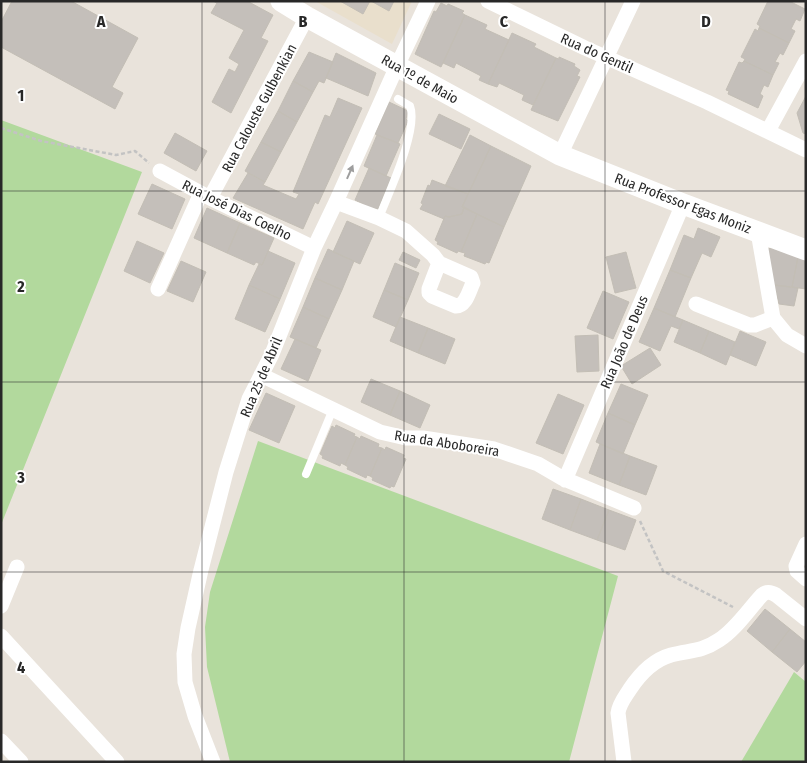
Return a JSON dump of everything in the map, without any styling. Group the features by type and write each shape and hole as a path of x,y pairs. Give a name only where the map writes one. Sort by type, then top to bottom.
{"street":[{"name":"Rua 1º de Maio","path":"281,1 560,155"},
{"name":"Rua 25 de Abril","path":"213,762 195,716 185,682 184,654 194,599 226,472 249,399 272,354 314,248 428,1"},
{"name":"Rua do Gentil","path":"488,1 584,48 707,102 806,150"},
{"path":"560,155 633,1"},
{"name":"Rua Calouste Gulbenkian","path":"158,289 205,196 308,17"},
{"path":"768,131 806,61"},
{"name":"Rua Professor Egas Moniz","path":"560,155 806,250"},
{"name":"Rua José Dias Coelho","path":"160,171 205,196 314,248"},
{"path":"336,202 379,218 406,231 440,263"},
{"name":"Rua João de Deus","path":"565,480 684,204"},
{"path":"758,232 773,318 787,335 806,346"},
{"path":"696,304 749,325 755,325 773,318"},
{"name":"Rua da Aboboreira","path":"261,375 380,432 406,438 423,438 494,449 538,464 565,480 634,508"},
{"path":"806,544 796,566 797,571 806,579"},
{"path":"1,606 17,567"},
{"path":"624,762 619,706 648,668 672,655 701,650 719,641 731,631 762,595 767,592 772,592 805,618"},
{"path":"1,636 117,762"},
{"path":"1,741 21,762"}],"lane":[{"path":"379,218 409,140 412,121 410,106 398,99"},
{"path":"306,474 333,409"}],"path":[{"path":"1,128 41,141 116,155 135,151 160,171"},
{"path":"634,508 663,571 746,613"}],"shaded area":[{"path":"315,1 412,1 392,44"}],"green space":[{"path":"1,120 142,172 1,525"},
{"path":"258,441 618,576 569,762 230,762 207,667 205,627 210,592"},
{"path":"794,672 806,682 806,762 741,762"}],"building":[{"path":"12,1 71,1 138,38 112,87 123,93 115,109 1,47 1,22"},
{"path":"213,1 247,1 273,15 261,38 268,41 231,113 212,102 229,69 235,72 239,64 229,58 244,30 211,13 217,3"},
{"path":"340,1 370,1 363,14"},
{"path":"371,1 394,1 389,11"},
{"path":"768,1 789,1 805,9 800,21 796,19 791,29 795,31 789,43 759,28 760,26 757,24"},
{"path":"441,3 464,11 462,13 465,15 441,67 415,54 434,11 436,12"},
{"path":"465,15 487,25 485,29 509,40 488,84 479,80 481,76 456,63 454,68 443,63"},
{"path":"759,28 789,43 783,55 780,53 775,62 779,63 773,75 744,61 745,59 741,57 755,29 758,31"},
{"path":"512,33 536,44 534,47 556,58 533,105 522,100 524,95 499,83 497,87 488,84"},
{"path":"309,52 333,62 324,83 319,81 313,92 293,81"},
{"path":"336,53 376,73 368,96 326,78"},
{"path":"559,57 575,64 574,66 580,70 577,76 580,77 558,121 531,110 556,58 559,59"},
{"path":"744,61 773,75 768,87 764,85 760,94 763,96 758,108 728,94 729,91 726,90 739,62 742,63"},
{"path":"293,81 313,92 297,122 278,111"},
{"path":"806,96 806,134 803,133 797,113"},
{"path":"338,98 362,108 318,204 315,202 303,229 233,198 248,173 265,182 263,185 296,199 299,194 293,192 325,115 330,117"},
{"path":"389,102 408,111 406,119 408,121 398,143 375,134"},
{"path":"278,111 297,122 281,152 261,142"},
{"path":"439,114 470,129 461,149 429,134"},
{"path":"175,133 207,151 196,171 164,153"},
{"path":"377,135 400,144 386,176 364,166"},
{"path":"470,135 491,146 468,194 445,186"},
{"path":"261,142 281,152 265,182 245,171"},
{"path":"491,146 531,166 504,227 462,207"},
{"path":"369,168 391,178 378,209 362,206 363,204 355,200"},
{"path":"432,180 468,194 462,207 464,207 462,214 445,216 444,219 420,209 428,185 430,186"},
{"path":"152,184 185,199 172,229 138,214"},
{"path":"464,207 477,214 461,252 458,251 457,253 437,244 438,242 435,240 445,216 462,214"},
{"path":"207,208 240,223 227,253 194,238"},
{"path":"477,214 504,227 489,263 486,262 485,264 464,256 465,253 461,252"},
{"path":"347,221 374,233 360,264 333,252"},
{"path":"240,223 274,238 262,265 256,262 254,265 227,253"},
{"path":"698,228 720,237 711,257 702,253 691,278 670,270 684,235 694,239"},
{"path":"137,241 164,253 150,283 124,271"},
{"path":"771,248 798,257 792,287 774,285 768,249"},
{"path":"328,249 354,261 342,290 315,278"},
{"path":"268,251 295,263 280,299 249,285 259,264 262,265"},
{"path":"403,252 420,260 416,268 399,260"},
{"path":"626,252 636,288 615,293 606,257"},
{"path":"798,257 806,260 806,289 792,287"},
{"path":"181,261 206,272 193,302 167,291"},
{"path":"395,263 419,273 408,300 384,290"},
{"path":"670,270 691,278 675,317 654,308"},
{"path":"315,278 342,290 329,319 303,307"},
{"path":"249,285 280,299 265,332 235,319"},
{"path":"774,285 798,288 794,306 779,304"},
{"path":"384,290 408,300 396,327 373,317"},
{"path":"603,291 629,302 613,339 587,328"},
{"path":"303,307 329,319 316,348 290,337"},
{"path":"654,308 683,320 679,329 671,326 660,351 639,342"},
{"path":"400,317 428,328 418,353 390,341"},
{"path":"683,320 709,331 700,353 674,342"},
{"path":"428,328 455,339 445,364 418,353"},
{"path":"709,331 735,342 726,365 700,353"},
{"path":"740,331 766,342 756,366 730,355"},
{"path":"598,335 599,371 577,372 575,336"},
{"path":"295,339 321,350 308,381 281,369"},
{"path":"650,348 661,365 632,384 621,366"},
{"path":"371,379 400,391 390,415 361,402"},
{"path":"621,384 648,395 635,425 608,413"},
{"path":"400,391 430,405 420,428 390,415"},
{"path":"266,393 295,406 279,443 249,430"},
{"path":"558,394 584,405 563,454 536,443"},
{"path":"608,413 635,425 623,454 596,442"},
{"path":"336,425 355,434 354,436 357,437 345,465 341,463 340,466 322,458 323,456 320,454 332,426 335,428"},
{"path":"361,436 379,444 378,447 382,448 370,476 367,475 366,478 347,469 348,467 345,465 357,437 360,439"},
{"path":"600,444 630,456 619,485 589,473"},
{"path":"386,447 404,455 403,458 406,459 394,487 391,486 390,488 372,480 373,478 370,476 382,448 385,450"},
{"path":"630,456 657,466 646,495 619,485"},
{"path":"553,489 581,499 570,530 542,519"},
{"path":"581,499 609,510 597,540 570,530"},
{"path":"609,510 636,520 625,550 597,540"},
{"path":"765,609 790,629 772,652 747,631"},
{"path":"790,629 806,642 806,661 797,672 772,652"}]}
